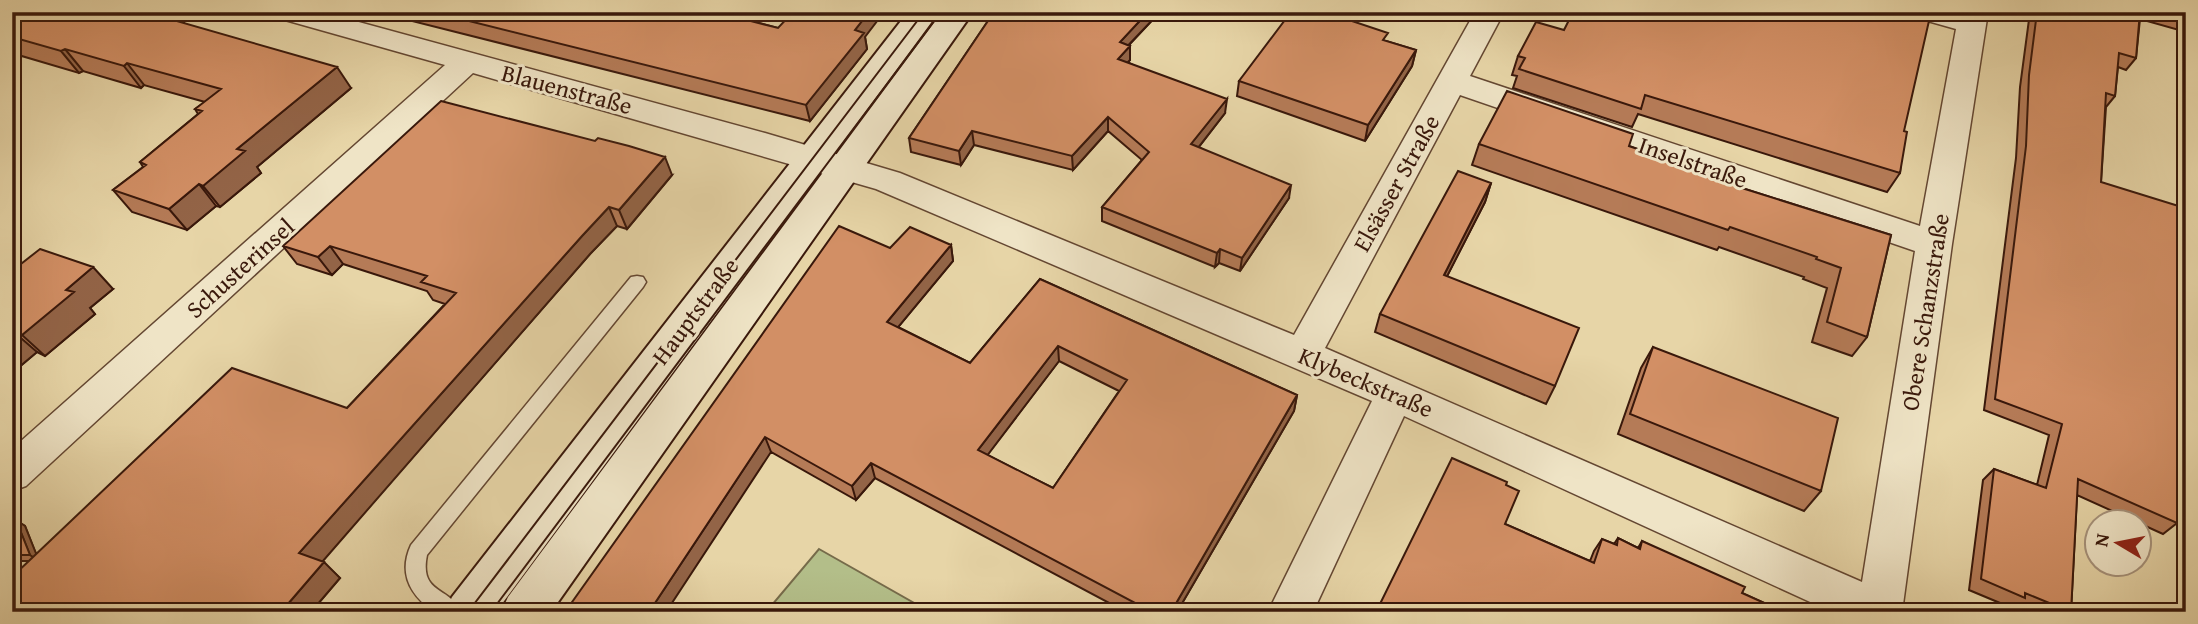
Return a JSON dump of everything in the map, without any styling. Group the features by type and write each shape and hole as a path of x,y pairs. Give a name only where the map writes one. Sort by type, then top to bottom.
{"main road":[{"name":"Hauptstraße","path":"524,612 829,164 924,12"},
{"name":"Hauptstraße","path":"468,612 829,164 958,12"}],"street":[{"name":"Blauenstraße","path":"288,12 337,18 467,62 829,164"},
{"name":"Elsässer Straße","path":"1302,355 1490,12"},
{"path":"1927,12 1973,18"},
{"name":"Obere Schanzstraße","path":"1879,612 1934,244 1973,18"},
{"name":"Schusterinsel","path":"12,474 467,62"},
{"name":"Inselstraße","path":"1452,81 1934,244"},
{"name":"Klybeckstraße","path":"829,164 888,181 1395,394 1879,612"},
{"path":"1290,612 1395,394"}],"lane":[{"path":"451,612 418,586 413,568 418,551 637,282"}],"green space":[{"path":"819,549 930,612 766,612"}],"building":[{"path":"27,12 151,12 337,67 237,149 245,151 203,186 199,184 169,209 113,190 146,165 140,162 202,111 195,109 221,89 127,63 124,66 12,37 12,22"},
{"path":"433,12 716,12 778,28 793,12 869,12 855,30 864,33 806,105"},
{"path":"994,12 1148,12 1120,42 1130,46 1118,59 1227,99 1191,144 1291,185 1242,258 1220,249 1217,253 1102,207 1149,152 1108,117 1072,156 972,131 959,151 909,138"},
{"path":"1291,12 1325,12 1388,33 1383,40 1416,50 1368,125 1239,81"},
{"path":"1573,12 1931,12 1904,131 1907,132 1900,173 1645,95 1641,109 1519,69 1525,58 1518,56 1536,22 1564,30"},
{"path":"2037,12 2140,12 2136,58 2119,53 2115,96 2106,93 2101,182 2185,208 2177,523 2152,512 2152,508 2143,508 2078,479 2071,612 2025,593 2025,598 1981,579 1994,469 2046,488 2062,424 1995,399 2026,146 2029,75"},
{"path":"2168,12 2186,12 2186,17"},
{"path":"1507,91 1633,134 1629,146 1743,185 1742,188 1891,235 1867,337 1827,322 1841,268 1730,227 1728,230 1479,144"},
{"path":"441,101 595,141 598,138 665,157 619,210 609,207 582,236 299,553 324,562 281,612 116,612 99,605 92,612 12,612 12,577 232,368 347,408 456,293 421,282 427,276 330,246 318,257 283,246"},
{"path":"1458,171 1491,183 1444,275 1579,328 1555,386 1380,314"},
{"path":"839,226 890,248 910,227 951,245 887,322 970,363 1040,279 1297,395 1171,612 1152,612 871,463 852,486 765,437 649,612 565,612","holes":["1058,346 1127,380 1053,488 978,450"]},
{"path":"40,249 93,267 66,290 74,292 22,335 12,333 12,271"},
{"path":"1653,347 1838,418 1821,491 1630,414"},
{"path":"1452,458 1507,482 1506,485 1519,491 1505,524 1594,563 1602,539 1617,545 1618,538 1640,549 1642,541 1745,587 1742,593 1784,612 1503,612 1492,606 1489,612 1376,612"},
{"path":"12,519 16,520 30,555 12,555"}],"tram line":[{"path":"468,612 924,12"},
{"path":"491,612 941,12"}]}
